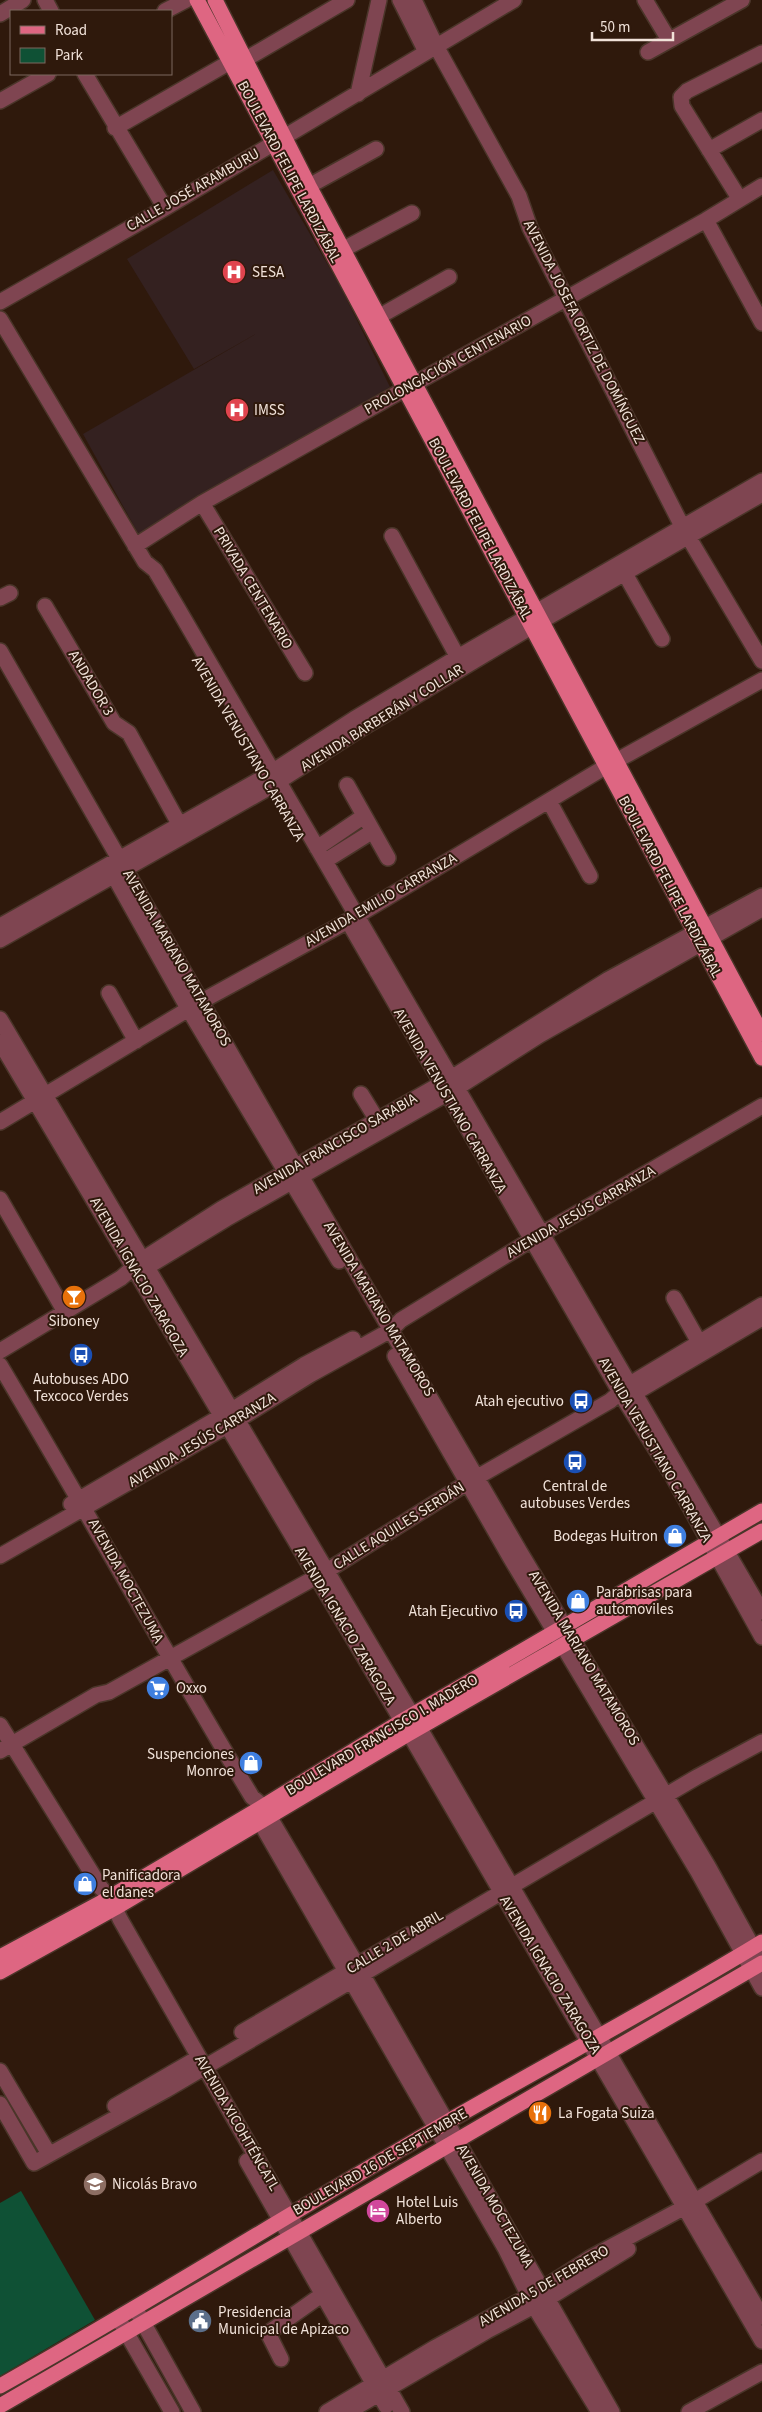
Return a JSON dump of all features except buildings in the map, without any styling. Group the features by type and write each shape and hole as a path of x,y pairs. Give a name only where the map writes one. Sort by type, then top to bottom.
{"main road":[{"name":"BOULEVARD FELIPE LARDIZÁBAL","path":"197,0 230,62 310,186 345,260 380,316 411,386"},
{"name":"BOULEVARD FELIPE LARDIZÁBAL","path":"215,0 246,58 280,140 745,1014 762,1058"},
{"name":"BOULEVARD FELIPE LARDIZÁBAL","path":"745,1014 762,1034"},
{"name":"BOULEVARD FRANCISCO I. MADERO","path":"0,1957 107,1901 718,1546 762,1511"},
{"name":"BOULEVARD FRANCISCO I. MADERO","path":"718,1546 762,1530"},
{"name":"BOULEVARD FRANCISCO I. MADERO","path":"0,1972 107,1901"},
{"name":"BOULEVARD 16 DE SEPTIEMBRE","path":"0,2386 135,2308 441,2125 594,2040 753,1947"},
{"name":"BOULEVARD 16 DE SEPTIEMBRE","path":"0,2406 452,2144 602,2054 759,1965"}],"street":[{"path":"0,14 22,0"},
{"path":"167,10 186,0"},
{"path":"246,58 346,0"},
{"path":"358,94 379,0"},
{"name":"AVENIDA JOSEFA ORTIZ DE DOMÍNGUEZ","path":"400,0 519,196 530,228 685,533 762,660 762,665"},
{"name":"AVENIDA JOSEFA ORTIZ DE DOMÍNGUEZ","path":"414,0 431,49"},
{"name":"CALLE JOSÉ ARAMBURU","path":"0,302 165,208 514,0"},
{"path":"644,0 669,40"},
{"path":"648,52 742,0"},
{"path":"739,198 682,106 681,97 687,91 762,53"},
{"path":"116,128 230,62"},
{"path":"0,101 46,75"},
{"path":"86,75 165,208"},
{"path":"710,150 762,120"},
{"path":"310,186 376,149"},
{"name":"PROLONGACIÓN CENTENARIO","path":"135,546 202,503 567,299 762,186"},
{"path":"345,260 412,213"},
{"path":"706,220 762,323"},
{"path":"380,316 450,276"},
{"name":"AVENIDA VENUSTIANO CARRANZA","path":"0,317 135,546 145,562 155,570 208,670 396,996 583,1312 624,1394 676,1473 718,1546 762,1612"},
{"name":"AVENIDA BARBERÁN Y COLLAR","path":"0,940 42,910 271,779 356,724 761,487"},
{"name":"PRIVADA CENTENARIO","path":"202,503 305,673"},
{"path":"392,536 460,663"},
{"path":"622,569 662,639"},
{"name":"ANDADOR 3","path":"45,606 114,722 129,733 182,829"},
{"name":"AVENIDA MARIANO MATAMOROS","path":"0,650 117,867 159,940 202,1001 244,1088 294,1174 388,1326 428,1402 657,1795 753,1947 759,1965 762,1988"},
{"name":"AVENIDA EMILIO CARRANZA","path":"0,1122 202,1001 352,918 611,764 762,680"},
{"name":"AVENIDA VENUSTIANO CARRANZA","path":"271,779 318,848 352,918"},
{"path":"347,785 388,858"},
{"path":"549,801 590,876"},
{"path":"318,848 364,816"},
{"path":"325,861 372,831"},
{"name":"AVENIDA FRANCISCO SARABIA","path":"703,935 762,896"},
{"name":"AVENIDA FRANCISCO SARABIA","path":"0,1351 224,1214 379,1124 449,1086 538,1031 607,980 762,909"},
{"name":"AVENIDA BARBERÁN Y COLLAR","path":"0,926 42,910"},
{"name":"AVENIDA MARIANO MATAMOROS","path":"159,940 189,1010 244,1088"},
{"path":"108,993 136,1041"},
{"name":"AVENIDA IGNACIO ZARAGOZA","path":"2,1031 228,1419 661,2153 762,2341"},
{"path":"361,1094 379,1124"},
{"name":"AVENIDA JESÚS CARRANZA","path":"1,1550 228,1419 307,1370 388,1326 538,1236 762,1106"},
{"path":"0,1199 65,1312"},
{"path":"674,1298 702,1348"},
{"name":"CALLE AQUILES SERDÁN","path":"702,1348 762,1305"},
{"name":"CALLE AQUILES SERDÁN","path":"0,1762 9,1749 96,1695 109,1692 321,1574 473,1480 702,1348 762,1318"},
{"name":"AVENIDA MOCTEZUMA","path":"0,1364 82,1504 169,1659 331,1933 411,2075 483,2197 538,2298 570,2348 598,2403 612,2412"},
{"name":"AVENIDA VENUSTIANO CARRANZA","path":"718,1546 762,1637"},
{"name":"AVENIDA XICOHTÉNCATL","path":"0,1725 9,1749 107,1901 168,2014 260,2172 380,2386 390,2412"},
{"name":"CALLE 2 DE ABRIL","path":"0,2104 31,2158 163,2085 694,1773 758,1738"},
{"path":"0,2071 47,2149"},
{"name":"AVENIDA 5 DE FEBRERO","path":"692,2208 762,2161"},
{"name":"AVENIDA 5 DE FEBRERO","path":"327,2412 380,2386 538,2298 592,2263 636,2238 762,2172"},
{"name":"AVENIDA IGNACIO ZARAGOZA","path":"692,2208 762,2317"},
{"path":"281,2359 268,2333 327,2291"},
{"path":"135,2308 193,2412"},
{"path":"118,2318 172,2412"},
{"path":"710,2412 724,2398 762,2372"},
{"path":"690,2412 762,2383"},
{"name":"AVENIDA XICOHTÉNCATL","path":"380,2386 402,2412"},
{"name":"AVENIDA 5 DE FEBRERO","path":"348,2412 380,2386"}],"shaded area":[{"name":"IMSS","path":"273,170 340,286 390,387 139,535 83,434 261,331 194,369 127,259"}],"green space":[{"path":"21,2191 95,2320 0,2376 0,2203"}],"place":[{"name":"SESA","path":"234,272"},
{"name":"IMSS","path":"237,410"},
{"name":"Siboney","path":"74,1297"},
{"name":"Autobuses ADO Texcoco Verdes","path":"81,1355"},
{"name":"Atah ejecutivo","path":"581,1401"},
{"name":"Central de autobuses Verdes","path":"575,1462"},
{"name":"Bodegas Huitron","path":"675,1536"},
{"name":"Parabrisas para automoviles","path":"578,1601"},
{"name":"Atah Ejecutivo","path":"516,1611"},
{"name":"Oxxo","path":"158,1688"},
{"name":"Suspenciones Monroe","path":"251,1763"},
{"name":"Panificadora el danes","path":"85,1884"},
{"name":"La Fogata Suiza","path":"540,2113"},
{"name":"Nicolás Bravo","path":"95,2184"},
{"name":"Hotel Luis Alberto","path":"378,2211"},
{"name":"Presidencia Municipal de Apizaco","path":"200,2321"}]}
